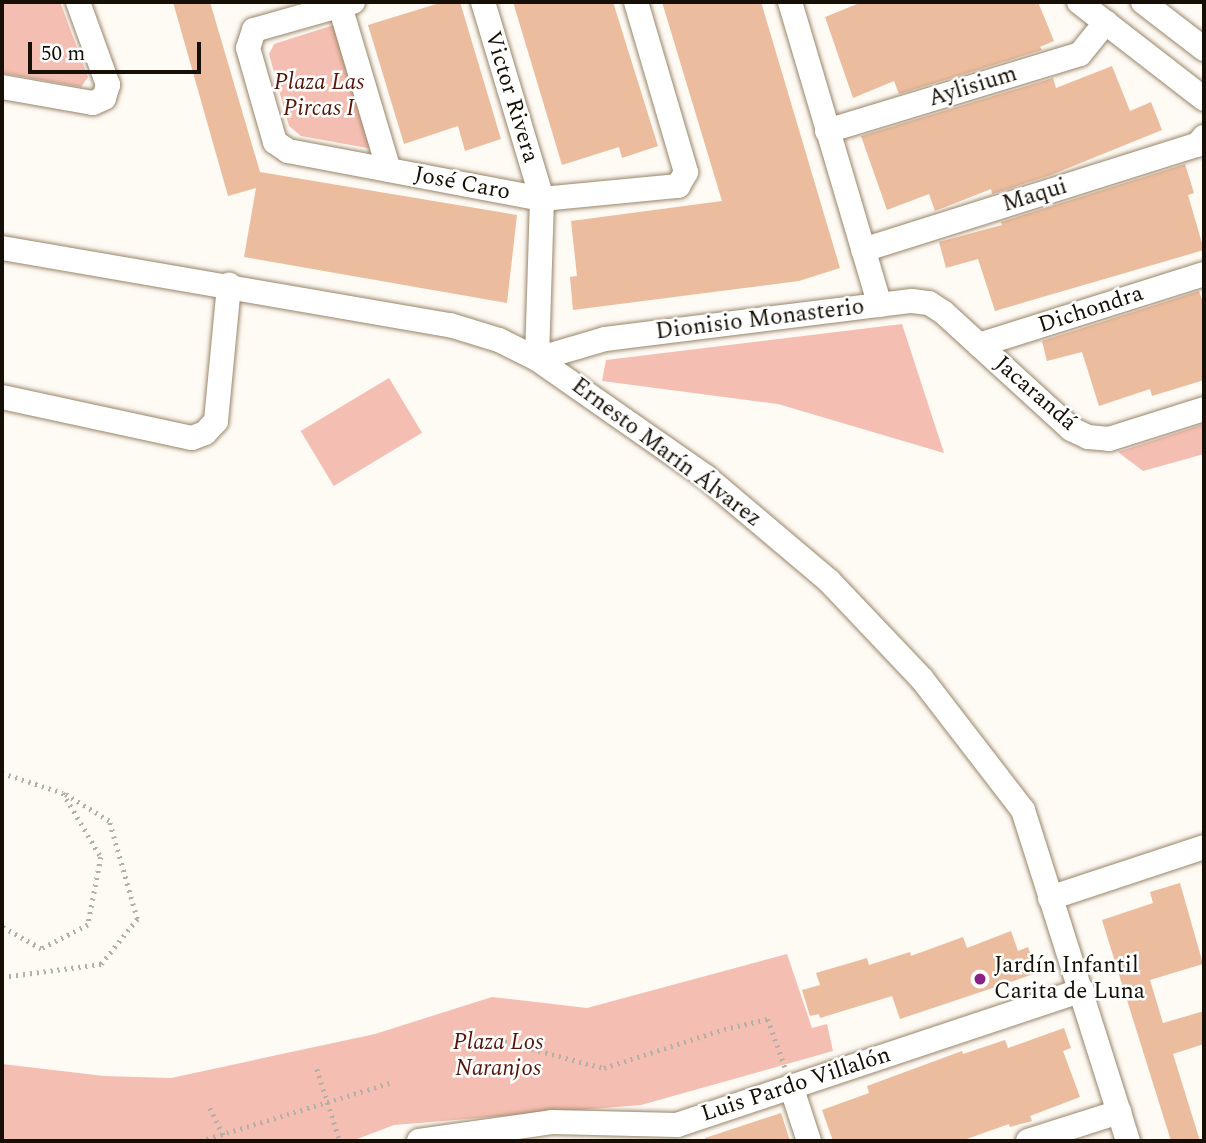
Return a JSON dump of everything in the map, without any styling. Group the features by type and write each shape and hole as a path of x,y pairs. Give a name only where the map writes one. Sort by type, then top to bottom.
{"street":[{"path":"2,87 93,103 104,98 108,85 78,2"},
{"name":"Victor Rivera","path":"482,2 542,199 537,359"},
{"name":"José Caro","path":"346,4 254,30 248,48 275,142 288,151 542,199 678,186 686,172 636,2"},
{"path":"1079,2 1204,99"},
{"path":"1143,2 1203,44"},
{"name":"Dionisio Monasterio","path":"537,359 605,339 850,311 880,305 827,131 793,3"},
{"path":"346,4 389,170"},
{"name":"Aylisium","path":"827,131 1080,54 1106,22"},
{"name":"Maqui","path":"863,250 1197,145 1204,137"},
{"name":"Ernesto Marín Álvarez","path":"2,248 450,325 499,340 537,359 706,477 829,580 922,679 1023,810 1128,1141"},
{"name":"Dichondra","path":"979,345 1204,274"},
{"path":"2,397 192,438 205,433 216,421 229,285"},
{"name":"Jacarandá","path":"880,305 912,301 929,303 1071,429 1088,437 1109,439 1204,410"},
{"path":"1050,898 1204,847"},
{"name":"Luis Pardo Villalón","path":"419,1141 555,1132 680,1133 791,1086 1082,990"},
{"path":"791,1086 809,1141"},
{"path":"1028,1141 1119,1112"}],"path":[{"path":"2,773 63,793 110,821 137,919 101,964 2,977"},
{"path":"2,928 41,949 88,925 101,857 63,793"},
{"path":"498,1040 604,1068 724,1029 768,1018 791,1086"},
{"path":"317,1069 340,1141"},
{"path":"200,1141 393,1082"},
{"path":"210,1108 226,1141"}],"green space":[{"path":"2,2 60,2 88,77 81,87 2,73"},
{"name":"Plaza Las Pircas I","path":"337,24 373,149 301,136 289,126 269,54 274,44"},
{"path":"902,324 944,453 778,404 602,381 606,360"},
{"path":"389,378 422,433 334,486 301,431"},
{"path":"1204,424 1204,454 1143,471 1118,452"},
{"name":"Plaza Los Naranjos","path":"787,954 812,1028 827,1024 833,1051 641,1105 394,1125 352,1141 2,1141 2,1064 104,1076 171,1078 375,1034 492,997 587,1008"}],"building":[{"path":"173,2 210,2 260,172 517,215 507,303 244,257 256,188 228,196"},
{"path":"443,2 460,2 501,139 465,151 458,126 404,144 368,25"},
{"path":"513,2 613,2 658,146 622,158 619,147 562,165"},
{"path":"662,2 761,2 840,268 799,281 573,310 570,277 577,276 571,221 722,201"},
{"path":"862,2 1038,2 1054,41 1040,47 1042,50 899,94 894,81 853,98 825,17"},
{"path":"1112,66 1130,111 1151,102 1162,130 1051,175 992,194 991,189 935,211 929,194 887,210 861,136 1053,78 1056,88"},
{"path":"1185,164 1194,193 1188,195 1204,250 995,311 978,259 946,268 939,242 1002,225 1001,222"},
{"path":"1199,291 1204,305 1204,380 1152,396 1150,389 1099,406 1082,352 1047,361 1042,341"},
{"path":"1180,883 1203,964 1150,980 1163,1023 1204,1011 1204,1044 1173,1054 1200,1141 1171,1141 1102,920 1153,903 1150,892"},
{"path":"1011,931 1018,951 1028,947 1037,973 900,1019 892,996 820,1018 819,1014 810,1016 802,990 820,985 816,973 867,958 869,965 910,952 911,956 963,937 967,948"},
{"path":"1064,1028 1071,1048 1063,1051 1080,1097 1030,1116 1032,1121 1010,1127 1009,1124 961,1141 833,1141 822,1110 869,1093 867,1086 962,1051 963,1054 1005,1040 1008,1048"},
{"path":"781,1113 790,1141 705,1141 705,1138"}],"place":[{"name":"Jardín Infantil Carita de Luna","path":"980,979"}]}
